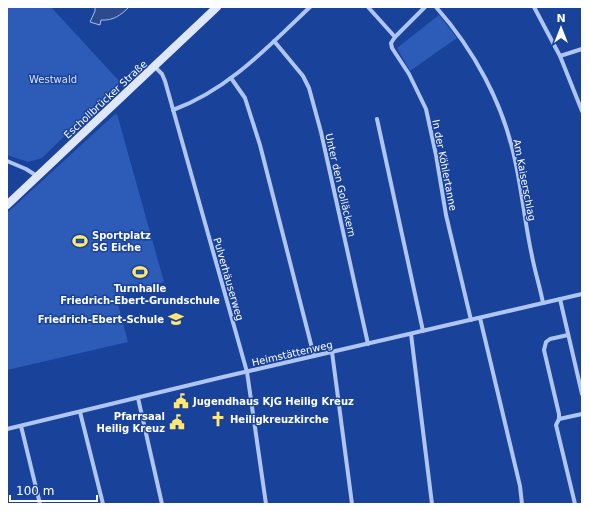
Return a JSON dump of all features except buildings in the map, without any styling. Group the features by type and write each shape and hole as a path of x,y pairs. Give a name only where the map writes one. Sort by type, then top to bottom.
{"main road":[{"name":"Eschollbrücker Straße","path":"7,205 217,7"}],"street":[{"path":"173,110 193,101 231,78 274,41 310,7"},
{"path":"368,7 395,37 425,7"},
{"name":"Am Kaiserschlag","path":"436,7 455,30 479,67 508,132 516,165 532,256 543,303"},
{"path":"534,7 560,56 582,111"},
{"name":"In der Köhlertanne","path":"395,37 391,43 392,48 409,74 426,109 445,208 471,320"},
{"name":"Unter den Golläckern","path":"274,41 303,76 309,88 321,132 368,344"},
{"path":"560,56 582,49"},
{"name":"Pulverhäuserweg","path":"154,66 163,77 247,372 266,504"},
{"path":"231,78 245,98 258,139 314,356"},
{"path":"377,119 423,331"},
{"path":"7,162 26,169 37,176"},
{"name":"Heimstättenweg","path":"7,429 582,294"},
{"path":"560,299 582,394"},
{"path":"480,318 520,486 522,504"},
{"path":"411,334 432,504"},
{"path":"568,335 550,339 544,346 559,419 556,424 575,504"},
{"path":"332,352 352,504"},
{"path":"138,398 162,504"},
{"path":"80,412 103,504"},
{"path":"559,419 582,414"},
{"path":"21,426 40,504"}],"green space":[{"name":"Westwald","path":"7,7 51,7 120,82 42,158 28,162 7,155"},
{"path":"439,15 457,38 410,71 397,48"},
{"name":"Sportplatz SG Eiche","path":"117,114 164,282 116,297 128,342 7,370 7,213 114,115"}],"shaded area":[{"path":"95,7 129,7 116,17 109,20 101,20 100,25 90,22 95,11"}],"place":[{"name":"Sportplatz SG Eiche","path":"80,241"},
{"name":"Turnhalle Friedrich-Ebert-Grundschule","path":"140,272"},
{"name":"Friedrich-Ebert-Schule","path":"176,319"},
{"name":"Jugendhaus KjG Heilig Kreuz","path":"181,401"},
{"name":"Heiligkreuzkirche","path":"218,419"},
{"name":"Pfarrsaal Heilig Kreuz","path":"177,422"}]}
